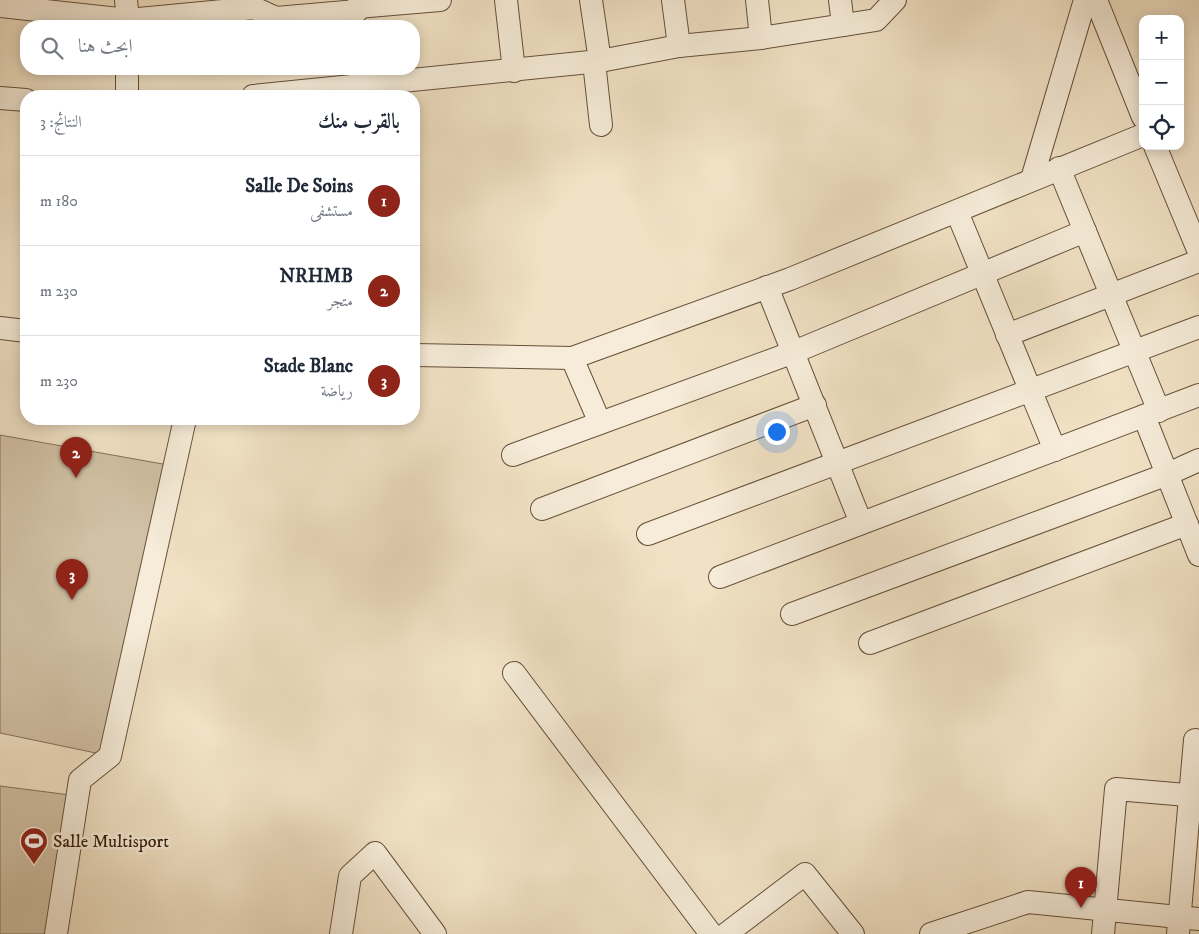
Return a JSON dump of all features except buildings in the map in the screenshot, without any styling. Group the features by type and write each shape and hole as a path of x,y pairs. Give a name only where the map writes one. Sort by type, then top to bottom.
{"street":[{"path":"0,6 76,7 127,15 247,4 276,18 357,11 406,1 440,0"},
{"path":"506,0 514,71"},
{"path":"591,0 600,61"},
{"path":"673,0 679,46"},
{"path":"757,0 761,38"},
{"path":"840,0 843,25"},
{"path":"601,125 594,62 679,46 761,38 876,20 895,0"},
{"path":"1032,179 1085,0"},
{"path":"1096,0 1139,107"},
{"path":"308,90 600,61"},
{"path":"127,75 127,90"},
{"path":"0,98 20,100"},
{"path":"420,354 572,358 767,287 1139,137"},
{"path":"1157,150 1199,252"},
{"path":"1059,168 1135,351 1168,474 1199,555"},
{"path":"956,212 1055,450"},
{"path":"513,455 794,352 1085,231"},
{"path":"1007,336 1199,261"},
{"path":"767,287 861,523"},
{"path":"648,534 1199,327"},
{"path":"0,328 20,330"},
{"path":"572,358 600,423"},
{"path":"720,577 1199,395"},
{"path":"542,510 815,406"},
{"path":"56,934 80,780 110,756 184,425"},
{"path":"792,614 1168,474 1199,460"},
{"path":"870,643 1187,524"},
{"path":"514,673 711,934"},
{"path":"931,934 1028,902 1105,910 1185,923 1195,796 1196,740"},
{"path":"1103,934 1116,789 1195,796"},
{"path":"342,934 350,876 375,853 436,934"},
{"path":"726,934 804,874 853,934"}],"shaded area":[{"path":"0,435 174,466 110,756 0,733"},
{"name":"Salle Multisport","path":"0,786 78,796 56,934 0,934"}],"place":[{"name":"NRHMB","path":"76,478"},
{"name":"Stade Blanc","path":"72,600"},
{"name":"Salle Multisport","path":"34,865"},
{"name":"Salle De Soins","path":"1081,908"}]}
